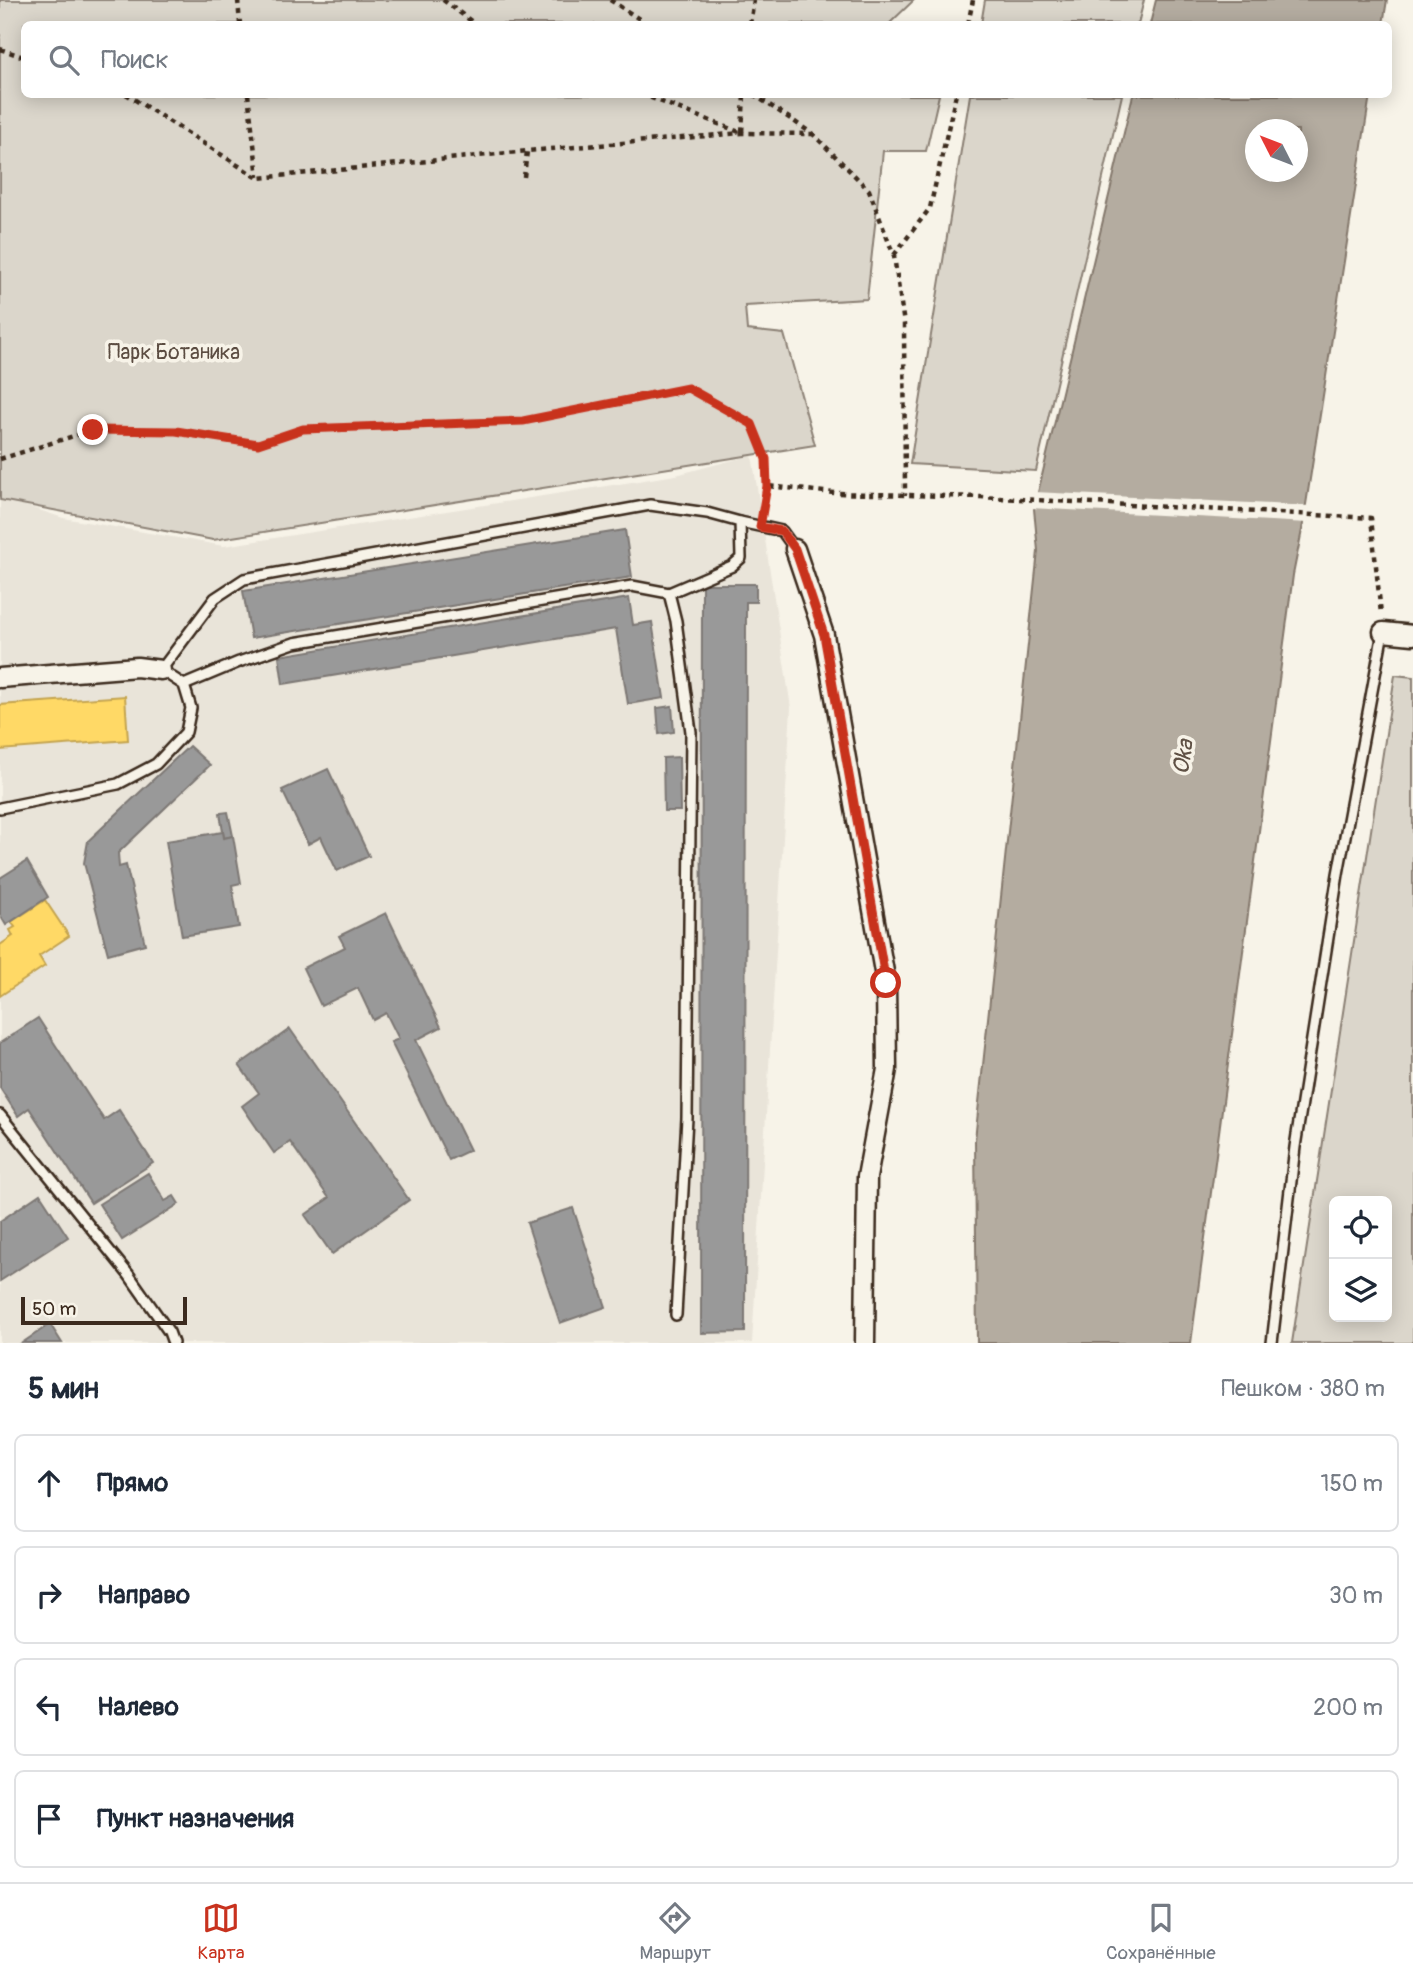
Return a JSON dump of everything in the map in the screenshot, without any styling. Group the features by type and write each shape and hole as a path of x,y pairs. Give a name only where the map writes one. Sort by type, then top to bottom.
{"street":[{"path":"795,549 824,635 886,983 887,1069 867,1177 865,1343"},
{"path":"1383,632 1413,635"},
{"path":"0,678 137,667 161,670"}],"lane":[{"path":"0,808 118,784 156,764 186,732 191,708 184,685 161,670 215,598 244,579 650,505 707,513 782,531 795,549"},
{"path":"184,685 295,643 632,586 669,593 732,566 741,558 740,522"},
{"path":"669,593 676,621 691,732 687,1118 676,1315"},
{"path":"1272,1343 1295,1147 1338,874 1383,632"},
{"path":"0,1115 129,1275 169,1332 173,1343"}],"path":[{"path":"238,0 240,21"},
{"path":"443,0 471,21"},
{"path":"610,0 642,21"},
{"path":"750,21 754,0"},
{"path":"969,21 973,0"},
{"path":"0,49 21,56"},
{"path":"132,98 258,178 527,151 742,134 813,134"},
{"path":"248,98 258,178"},
{"path":"652,98 742,134"},
{"path":"742,134 744,98"},
{"path":"759,98 813,134 869,190 894,256 904,324 905,495"},
{"path":"894,256 930,208 955,98"},
{"path":"524,177 527,151"},
{"path":"0,459 93,430 176,431 258,444 303,429 523,421 688,388 752,424 766,459 767,486 760,527"},
{"path":"767,486 835,493 981,497 1371,518 1383,632"}],"shaded area":[{"path":"752,455 791,708 752,1343 0,1343 0,497 63,518 224,546 676,475"}],"green space":[{"name":"Парк Ботаника","path":"0,0 914,0 892,21 21,21 21,98 938,98 926,151 883,151 867,299 745,306 747,330 784,334 815,445 213,540 0,500"},
{"path":"985,0 1144,0 1139,21 982,21"},
{"path":"970,98 1121,98 1036,471 910,464"},
{"path":"1395,675 1413,677 1413,1343 1292,1343"}],"water":[{"path":"1156,0 1387,0 1384,21 1151,21"},
{"name":"Oka","path":"1132,98 1370,98 1293,575 1191,1343 977,1343 975,1140 1038,551 1034,509"}],"pier":[{"path":"1035,492 1309,506 1307,523 1031,508"}],"building: Жильё":[{"path":"125,696 128,740 0,750 0,705"},
{"path":"45,900 69,936 39,956 45,966 0,996 0,945 13,936 10,930 15,927 11,922"}],"building: Промзона":[{"path":"625,530 632,577 251,638 243,591"},
{"path":"702,584 756,584 756,602 746,602 745,1332 701,1333"},
{"path":"629,598 633,625 652,622 664,698 628,704 616,629 283,684 279,656"},
{"path":"672,706 674,732 659,734 657,708"},
{"path":"189,746 210,765 118,853 119,867 126,865 145,944 108,954 84,863 88,841"},
{"path":"679,757 680,811 664,811 663,758"},
{"path":"328,769 369,856 337,871 321,837 308,844 282,790"},
{"path":"228,812 233,836 224,838 220,813"},
{"path":"223,832 224,838 233,836 241,883 232,885 239,927 182,936 166,841"},
{"path":"27,861 48,897 6,925 0,915 0,878"},
{"path":"386,913 441,1027 416,1040 470,1150 449,1160 391,1042 399,1039 386,1013 373,1020 358,988 321,1006 303,968 345,947 339,936"},
{"path":"38,1018 104,1120 119,1110 153,1163 91,1203 29,1108 18,1116 0,1088 0,1043"},
{"path":"290,1029 409,1200 332,1254 305,1215 329,1198 290,1142 274,1153 242,1106 259,1093 239,1065"},
{"path":"148,1173 165,1201 174,1196 179,1204 122,1240 99,1204"},
{"path":"40,1194 68,1237 0,1281 0,1221"},
{"path":"573,1208 606,1307 560,1323 527,1223"},
{"path":"50,1324 62,1343 22,1343"}],"route":[{"path":"93,430 176,431 258,444 303,429 523,421 688,388 752,424 766,459 767,486 760,527 782,531 795,549 824,635 886,983"}]}
